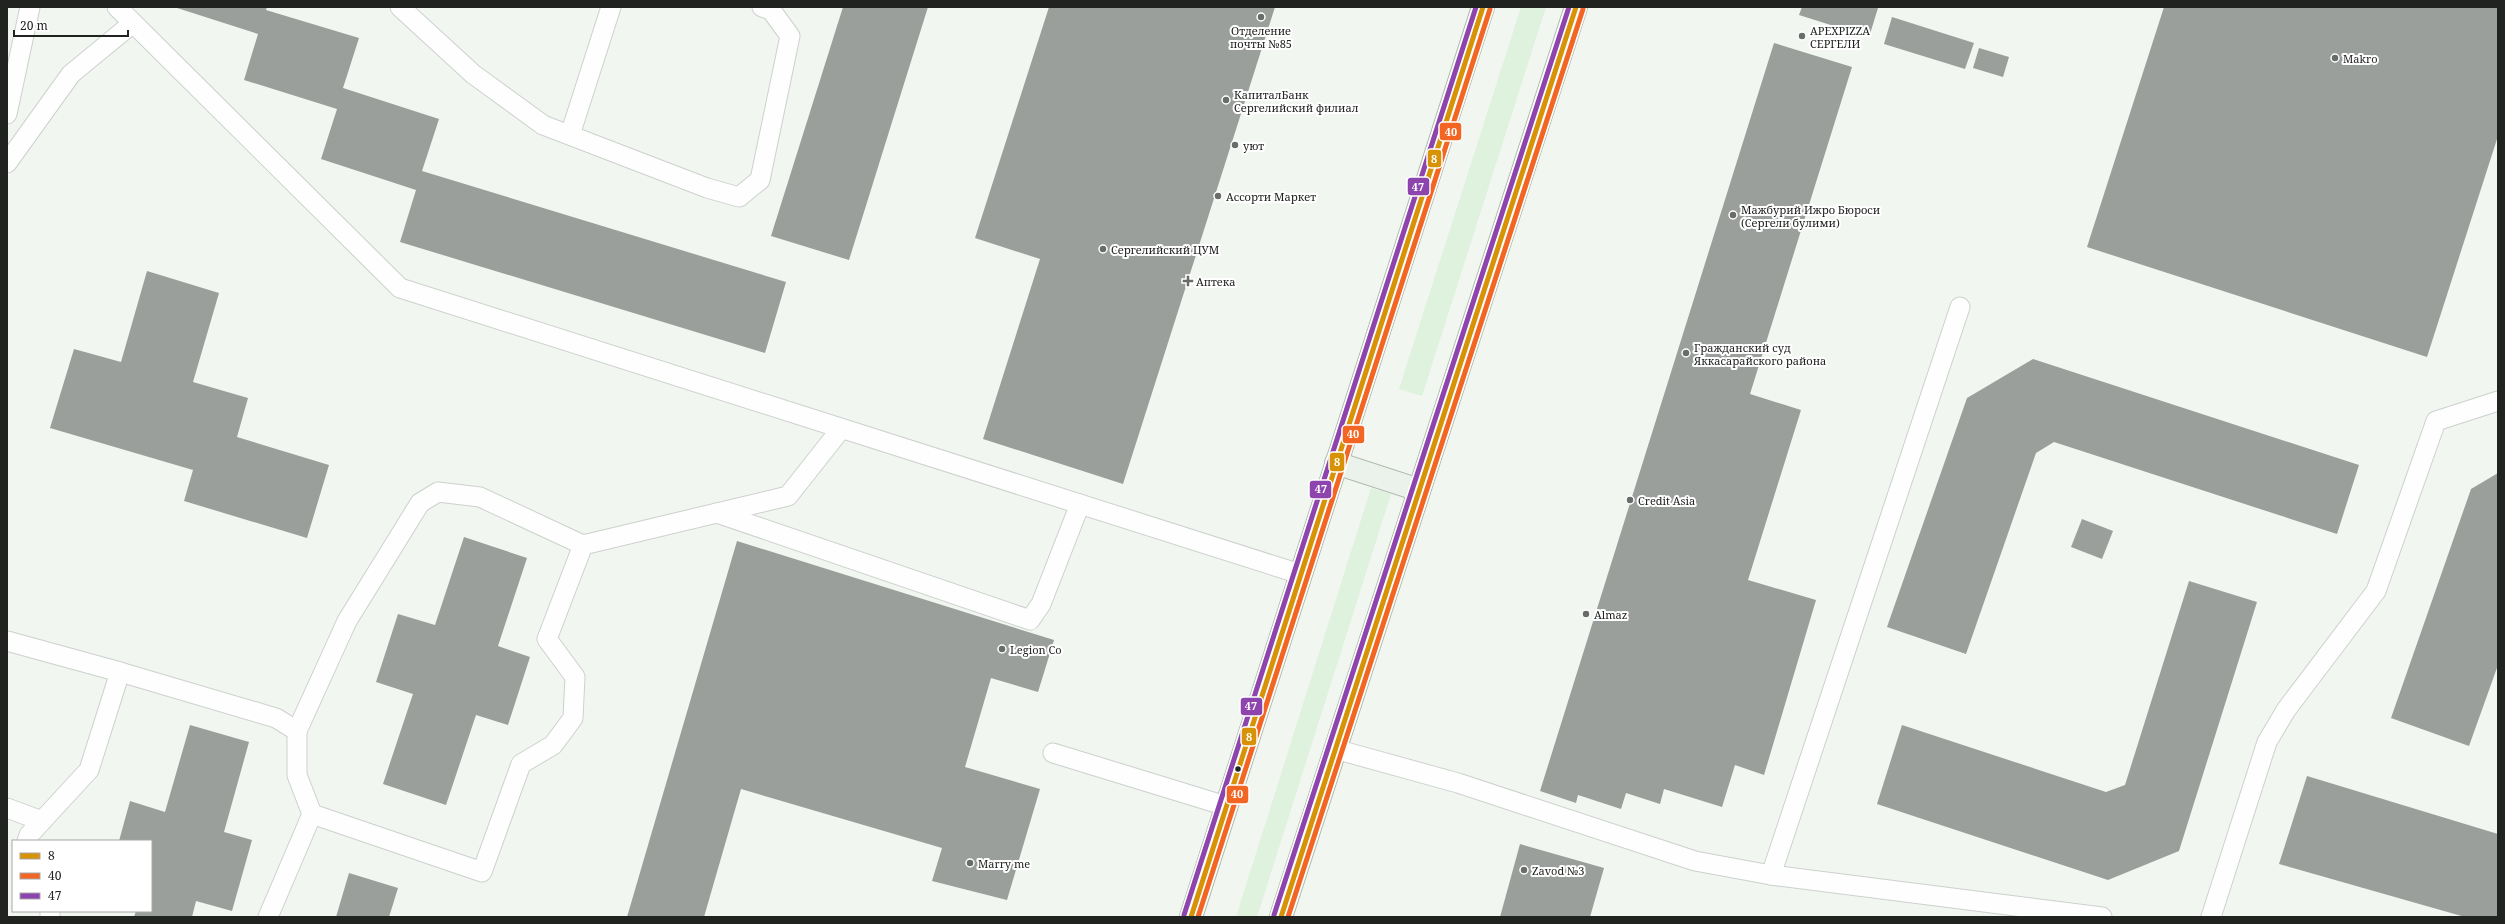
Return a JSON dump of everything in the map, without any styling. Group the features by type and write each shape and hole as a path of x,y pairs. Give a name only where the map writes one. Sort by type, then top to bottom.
{"main road":[{"path":"1191,917 1483,7"},
{"path":"1281,917 1576,7"},
{"path":"1336,463 1419,490"}],"lane":[{"path":"7,114 30,7"},
{"path":"117,7 400,288 1300,574"},
{"path":"400,7 473,74 543,125 707,188 739,197 760,180 790,36 771,10 762,7"},
{"path":"570,136 611,7"},
{"path":"7,163 71,74 132,23"},
{"path":"1771,875 1960,307"},
{"path":"2211,917 2267,742 2286,710 2376,591 2436,421 2498,401"},
{"path":"268,917 312,814 297,775 297,731 347,621 420,503 438,492 480,497 583,545 788,496 841,429"},
{"path":"717,513 1030,620 1041,604 1080,504"},
{"path":"312,814 482,872 521,764 553,745 573,718 576,677 547,639 583,545"},
{"path":"7,641 120,672 276,718 297,731"},
{"path":"27,840 29,835 89,770 120,672"},
{"path":"1335,749 1458,783 1695,861 1771,875 2102,917"},
{"path":"1053,753 1226,806"},
{"path":"7,808 42,821"}],"green space":[{"path":"1521,7 1546,7 1422,396 1399,389"},
{"path":"1371,488 1391,494 1257,917 1236,917"}],"building":[{"path":"174,7 267,7 266,10 359,38 343,88 439,119 422,171 786,282 765,353 400,242 416,190 321,159 337,109 244,80 258,34"},
{"path":"843,7 928,7 849,260 771,236"},
{"name":"Сергелийский ЦУМ","path":"1049,7 1275,7 1123,484 983,439 1040,259 975,238"},
{"path":"1802,7 1878,8 1869,37 1799,15"},
{"path":"2164,7 2498,7 2498,136 2427,357 2087,247"},
{"path":"1892,17 1974,43 1965,69 1884,44"},
{"path":"1774,43 1852,67 1750,394 1801,410 1748,580 1816,600 1764,775 1735,765 1722,807 1664,789 1660,804 1626,793 1621,809 1578,795 1576,803 1540,791"},
{"path":"1979,48 2009,57 2003,77 1973,68"},
{"path":"147,271 219,293 193,382 248,398 237,437 329,465 307,538 184,501 193,470 50,428 74,349 121,362"},
{"path":"2033,359 2359,465 2337,534 2054,442 2036,453 1966,654 1887,627 1967,398"},
{"path":"2498,473 2498,665 2469,746 2391,718 2471,489"},
{"path":"2082,519 2113,531 2102,559 2071,547"},
{"path":"464,537 527,558 498,646 530,657 508,725 476,715 446,805 383,784 413,694 376,682 398,614 435,625"},
{"path":"737,541 1054,640 1038,692 991,678 965,767 1040,789 1007,900 932,881 942,848 741,789 704,917 627,917"},
{"path":"2189,581 2257,602 2179,851 2108,880 1877,804 1902,725 2106,792 2125,785"},
{"path":"190,725 249,742 224,832 252,840 232,911 196,901 192,917 134,917 136,912 152,912 152,840 119,840 130,801 165,812"},
{"path":"2307,776 2498,834 2498,917 2465,917 2279,864"},
{"path":"1520,844 1604,868 1590,917 1500,917"},
{"path":"349,873 398,888 389,917 336,917"}],"transit line":[{"name":"47","path":"1184,915 1476,7"},
{"name":"8","path":"1191,917 1483,7"},
{"name":"47","path":"1274,915 1569,7"},
{"name":"8","path":"1281,917 1576,7"},
{"name":"40","path":"1198,917 1490,9"},
{"name":"40","path":"1288,917 1583,9"}],"place":[{"name":"Отделение почты №85","path":"1261,17"},
{"name":"APEXPIZZA СЕРГЕЛИ","path":"1802,36"},
{"name":"Makro","path":"2335,58"},
{"name":"КапиталБанк Сергелийский филиал","path":"1226,100"},
{"name":"уют","path":"1235,145"},
{"name":"Ассорти Маркет","path":"1218,196"},
{"name":"Мажбурий Ижро Бюроси (Сергели булими)","path":"1733,215"},
{"name":"Сергелийский ЦУМ","path":"1103,249"},
{"name":"Аптека","path":"1188,281"},
{"name":"Гражданский суд Яккасарайского района","path":"1686,353"},
{"name":"Credit Asia","path":"1630,500"},
{"name":"Almaz","path":"1586,614"},
{"name":"Legion Co","path":"1002,649"},
{"name":"Marry me","path":"970,863"},
{"name":"Zavod №3","path":"1524,870"}]}
